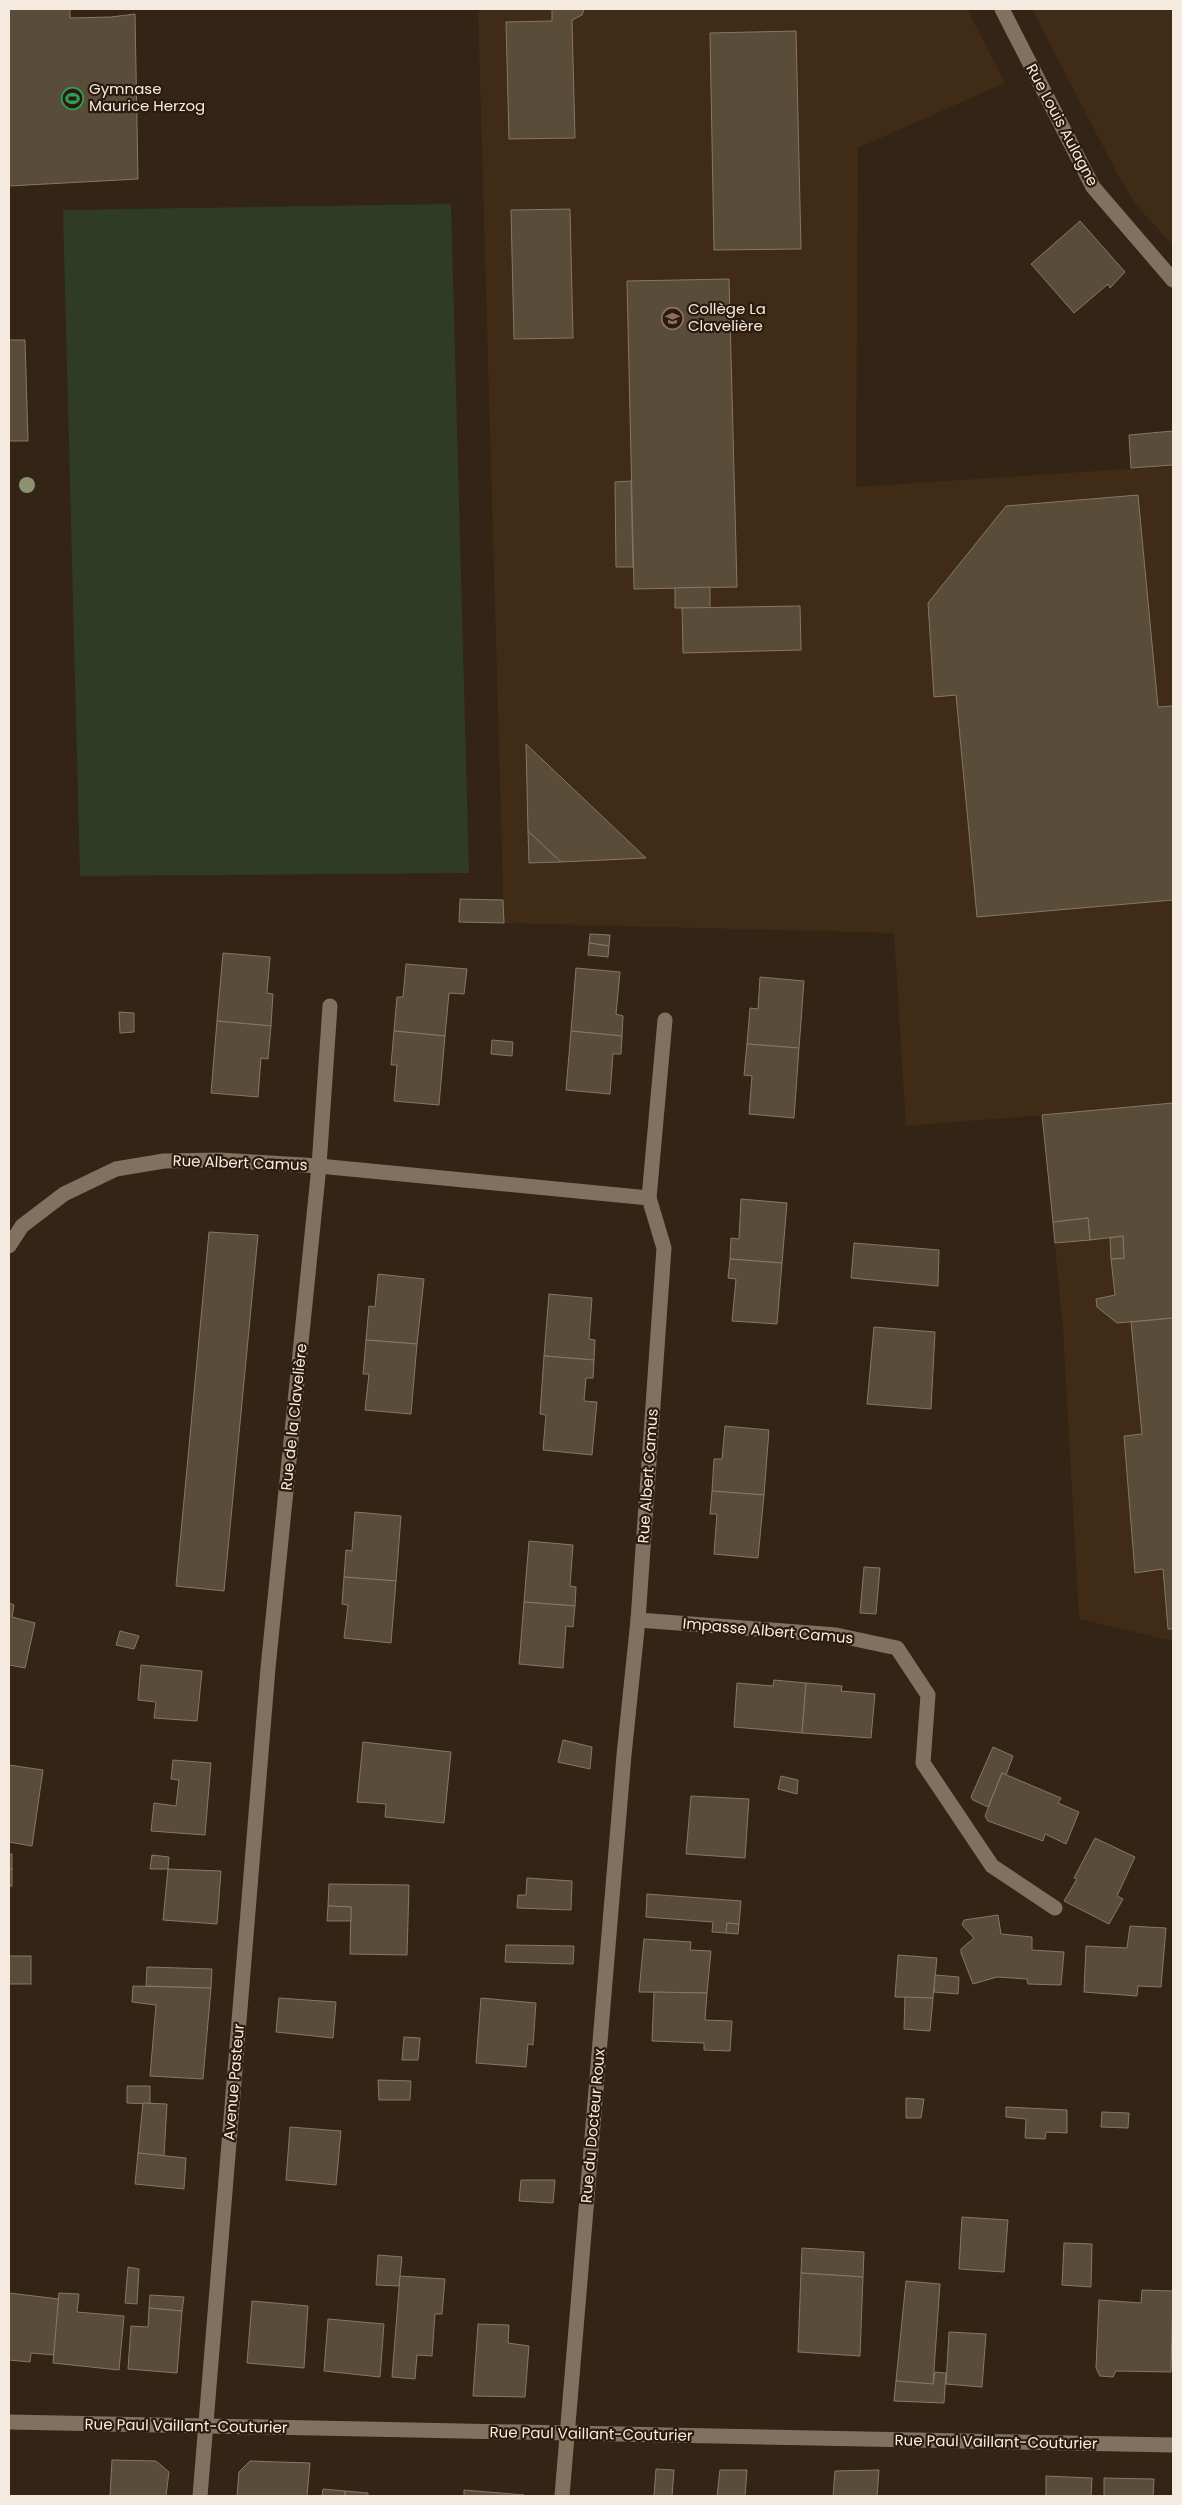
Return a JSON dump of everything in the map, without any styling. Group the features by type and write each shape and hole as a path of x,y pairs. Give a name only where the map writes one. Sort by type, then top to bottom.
{"street":[{"name":"Rue Louis Aulagne","path":"1002,9 1093,187 1173,280"},
{"name":"Rue Albert Camus","path":"319,1166 330,1006"},
{"name":"Rue Albert Camus","path":"624,1755 638,1620 664,1248 648,1198 665,1020"},
{"name":"Rue Albert Camus","path":"9,1246 22,1226 64,1194 116,1169 164,1161 220,1160 319,1166 648,1198"},
{"name":"Rue de la Clavelière","path":"268,1668 319,1166"},
{"name":"Impasse Albert Camus","path":"638,1620 836,1634 897,1648 928,1695 923,1763 992,1866 1054,1908"},
{"name":"Avenue Pasteur","path":"200,2496 268,1668"},
{"name":"Rue du Docteur Roux","path":"562,2496 624,1755"},
{"name":"Rue Paul Vaillant-Couturier","path":"9,2422 1173,2445"}],"shaded area":[{"path":"478,9 967,9 1005,83 858,148 856,487 1173,466 1173,1641 1079,1619 1063,1328 1042,1115 906,1126 894,933 504,923"},
{"path":"1032,9 1173,9 1173,245 1137,206 1118,175"}],"green space":[{"path":"451,204 469,873 80,876 63,210"}],"building":[{"name":"Gymnase Maurice Herzog","path":"9,9 70,9 70,18 111,17 135,14 138,179 9,186"},
{"path":"552,9 584,9 582,15 572,20 575,138 509,139 506,22 552,21"},
{"path":"796,31 801,249 714,250 710,33"},
{"path":"570,209 573,338 514,339 511,210"},
{"path":"1080,221 1125,272 1110,288 1108,284 1074,313 1031,264"},
{"path":"729,279 737,587 634,589 627,281"},
{"path":"9,340 25,340 28,441 9,441"},
{"path":"1173,431 1173,465 1131,468 1129,435"},
{"path":"631,481 633,567 616,567 615,482"},
{"path":"1138,495 1158,707 1173,706 1173,900 977,917 956,695 934,697 928,603 1006,506"},
{"path":"710,587 710,608 675,608 675,588"},
{"path":"800,606 801,650 683,653 682,608"},
{"path":"526,744 646,858 561,862 528,831"},
{"path":"528,831 561,862 529,863"},
{"path":"460,899 503,900 504,923 459,922"},
{"path":"590,934 610,935 609,946 589,943"},
{"path":"589,943 609,946 608,957 588,955"},
{"path":"223,953 270,957 267,993 273,994 271,1026 217,1021"},
{"path":"406,964 467,969 464,994 449,993 445,1036 394,1031 397,997 403,997"},
{"path":"576,968 620,972 616,1014 623,1016 622,1036 571,1031"},
{"path":"760,977 804,981 799,1048 747,1044 750,1008 758,1009"},
{"path":"119,1012 134,1013 134,1032 120,1033"},
{"path":"217,1021 271,1026 268,1059 261,1058 258,1097 211,1093"},
{"path":"394,1031 445,1036 439,1105 394,1101 397,1065 391,1065"},
{"path":"571,1031 622,1036 621,1054 613,1054 610,1094 566,1090"},
{"path":"492,1040 513,1042 512,1056 491,1054"},
{"path":"747,1044 799,1048 794,1118 749,1114 752,1076 744,1075"},
{"path":"1173,1103 1173,1318 1117,1323 1097,1307 1096,1299 1115,1295 1111,1259 1124,1258 1123,1236 1090,1240 1088,1218 1053,1222 1042,1115"},
{"path":"741,1199 787,1203 782,1263 730,1259 731,1238 739,1239"},
{"path":"1088,1218 1090,1240 1055,1243 1053,1222"},
{"path":"209,1232 258,1235 224,1591 176,1586"},
{"path":"1123,1236 1124,1258 1111,1259 1110,1238"},
{"path":"854,1243 939,1250 938,1286 851,1278"},
{"path":"730,1259 782,1263 777,1324 732,1321 736,1279 728,1278"},
{"path":"378,1274 424,1279 417,1344 366,1340 369,1306 375,1307"},
{"path":"549,1294 592,1298 589,1339 595,1340 594,1360 544,1356"},
{"path":"1173,1318 1173,1629 1168,1629 1163,1569 1135,1573 1124,1436 1142,1434 1131,1322"},
{"path":"874,1327 935,1332 931,1409 867,1404"},
{"path":"366,1340 417,1344 411,1414 365,1410 369,1374 363,1374"},
{"path":"544,1356 594,1360 593,1378 586,1378 584,1401 597,1402 592,1455 543,1450 546,1415 540,1414"},
{"path":"725,1426 769,1430 764,1495 712,1491 714,1459 722,1459"},
{"path":"712,1491 764,1495 758,1558 714,1554 717,1514 710,1514"},
{"path":"355,1512 401,1516 396,1581 344,1577 346,1550 352,1551"},
{"path":"529,1541 573,1545 570,1586 576,1587 575,1606 524,1602"},
{"path":"864,1567 880,1568 876,1614 860,1613"},
{"path":"344,1577 396,1581 391,1643 344,1638 348,1605 342,1604"},
{"path":"524,1602 575,1606 573,1627 566,1626 563,1668 519,1664"},
{"path":"9,1603 14,1605 12,1617 35,1623 25,1668 9,1665"},
{"path":"120,1631 139,1636 134,1649 116,1645"},
{"path":"141,1665 202,1671 197,1721 154,1718 156,1702 138,1700"},
{"path":"774,1680 806,1683 802,1733 734,1727 737,1683 773,1686"},
{"path":"806,1683 842,1686 841,1691 875,1694 871,1738 802,1733"},
{"path":"563,1740 592,1747 590,1769 558,1762"},
{"path":"363,1742 451,1752 444,1823 385,1817 386,1804 357,1802"},
{"path":"993,1747 1013,1756 1006,1775 1002,1773 988,1807 973,1800 971,1797"},
{"path":"173,1760 211,1763 205,1835 151,1831 154,1803 176,1806 179,1780 171,1779"},
{"path":"9,1765 43,1770 32,1846 9,1842"},
{"path":"1002,1773 1061,1798 1058,1803 1079,1812 1066,1844 1045,1834 1043,1841 988,1821 985,1816"},
{"path":"781,1776 798,1780 797,1794 778,1789"},
{"path":"691,1796 749,1799 745,1858 686,1854"},
{"path":"1095,1838 1135,1857 1117,1896 1123,1899 1109,1924 1064,1901 1077,1879 1074,1878"},
{"path":"9,1854 12,1854 12,1869 9,1869"},
{"path":"152,1855 169,1857 168,1869 150,1869"},
{"path":"9,1869 12,1869 12,1886 9,1886"},
{"path":"168,1869 221,1871 217,1924 163,1920"},
{"path":"527,1878 572,1881 571,1910 517,1908 518,1895 526,1895"},
{"path":"329,1884 409,1885 407,1955 350,1954 351,1907 328,1906"},
{"path":"647,1894 741,1901 739,1924 727,1923 726,1933 712,1932 713,1922 646,1917"},
{"path":"328,1906 351,1907 351,1921 327,1921"},
{"path":"998,1915 1001,1934 1032,1937 1032,1950 1064,1952 1061,1985 1028,1984 1027,1979 997,1977 973,1984 961,1949 974,1938 962,1925 964,1920"},
{"path":"727,1923 739,1924 738,1934 726,1933"},
{"path":"1130,1926 1166,1928 1161,1987 1138,1986 1137,1996 1084,1992 1086,1946 1127,1948"},
{"path":"644,1939 691,1942 690,1950 711,1951 707,1993 639,1992"},
{"path":"506,1945 574,1946 573,1964 505,1962"},
{"path":"898,1955 937,1958 933,1998 895,1997"},
{"path":"9,1956 31,1956 31,1984 9,1984"},
{"path":"147,1967 212,1969 211,1988 146,1986"},
{"path":"935,1975 959,1977 958,1994 934,1992"},
{"path":"133,1986 211,1988 203,2079 150,2076 156,2005 132,2002"},
{"path":"654,1992 707,1993 705,2020 732,2021 730,2051 704,2050 704,2043 652,2041"},
{"path":"905,1997 933,1998 930,2031 904,2029"},
{"path":"279,1998 336,2002 333,2038 276,2032"},
{"path":"481,1998 536,2003 533,2045 528,2044 526,2067 476,2063"},
{"path":"404,2037 420,2038 418,2060 402,2060"},
{"path":"378,2080 411,2081 410,2100 379,2100"},
{"path":"127,2086 150,2086 150,2104 127,2103"},
{"path":"906,2098 924,2099 921,2118 906,2118"},
{"path":"143,2103 167,2104 164,2156 138,2153"},
{"path":"1006,2107 1067,2110 1067,2133 1046,2132 1045,2139 1025,2138 1026,2119 1006,2117"},
{"path":"1102,2112 1129,2113 1128,2128 1101,2127"},
{"path":"290,2127 341,2131 336,2185 286,2180"},
{"path":"138,2153 186,2158 184,2189 135,2184"},
{"path":"521,2180 555,2180 553,2203 519,2201"},
{"path":"962,2217 1008,2220 1004,2272 959,2269"},
{"path":"1064,2243 1092,2244 1091,2287 1062,2285"},
{"path":"802,2248 864,2252 863,2277 801,2273"},
{"path":"378,2255 402,2257 399,2286 376,2285"},
{"path":"128,2267 139,2269 137,2304 125,2303"},
{"path":"801,2273 863,2277 860,2356 798,2352"},
{"path":"400,2276 445,2279 442,2314 435,2314 432,2356 417,2355 415,2379 392,2377"},
{"path":"906,2281 940,2284 933,2384 896,2381"},
{"path":"1142,2290 1173,2291 1171,2372 1116,2371 1113,2377 1100,2376 1096,2368 1099,2300 1141,2303"},
{"path":"9,2293 59,2299 54,2355 31,2353 30,2362 9,2360"},
{"path":"59,2293 79,2294 77,2312 124,2316 119,2370 53,2363"},
{"path":"150,2295 184,2297 182,2311 149,2308"},
{"path":"252,2301 308,2306 304,2368 247,2363"},
{"path":"149,2308 182,2311 177,2373 128,2369 131,2326 148,2327"},
{"path":"328,2319 384,2324 380,2377 324,2371"},
{"path":"478,2324 509,2325 508,2343 529,2346 525,2397 473,2396"},
{"path":"949,2332 986,2334 982,2387 946,2384"},
{"path":"935,2372 946,2373 944,2403 894,2401 896,2381 933,2384"},
{"path":"112,2460 156,2461 169,2472 166,2496 110,2496"},
{"path":"250,2461 310,2463 307,2496 237,2496 239,2472"},
{"path":"656,2469 674,2470 672,2496 654,2496"},
{"path":"720,2470 747,2470 745,2496 717,2496"},
{"path":"879,2470 877,2496 833,2496 835,2471"},
{"path":"1046,2476 1092,2478 1091,2496 1046,2496"},
{"path":"1104,2478 1154,2479 1153,2496 1104,2496"},
{"path":"323,2489 345,2491 345,2496 322,2496"},
{"path":"464,2490 524,2495 464,2496"},
{"path":"345,2491 368,2493 368,2496 345,2496"}],"place":[{"name":"Gymnase Maurice Herzog","path":"73,98"},
{"name":"Collège La Clavelière","path":"672,318"}]}
